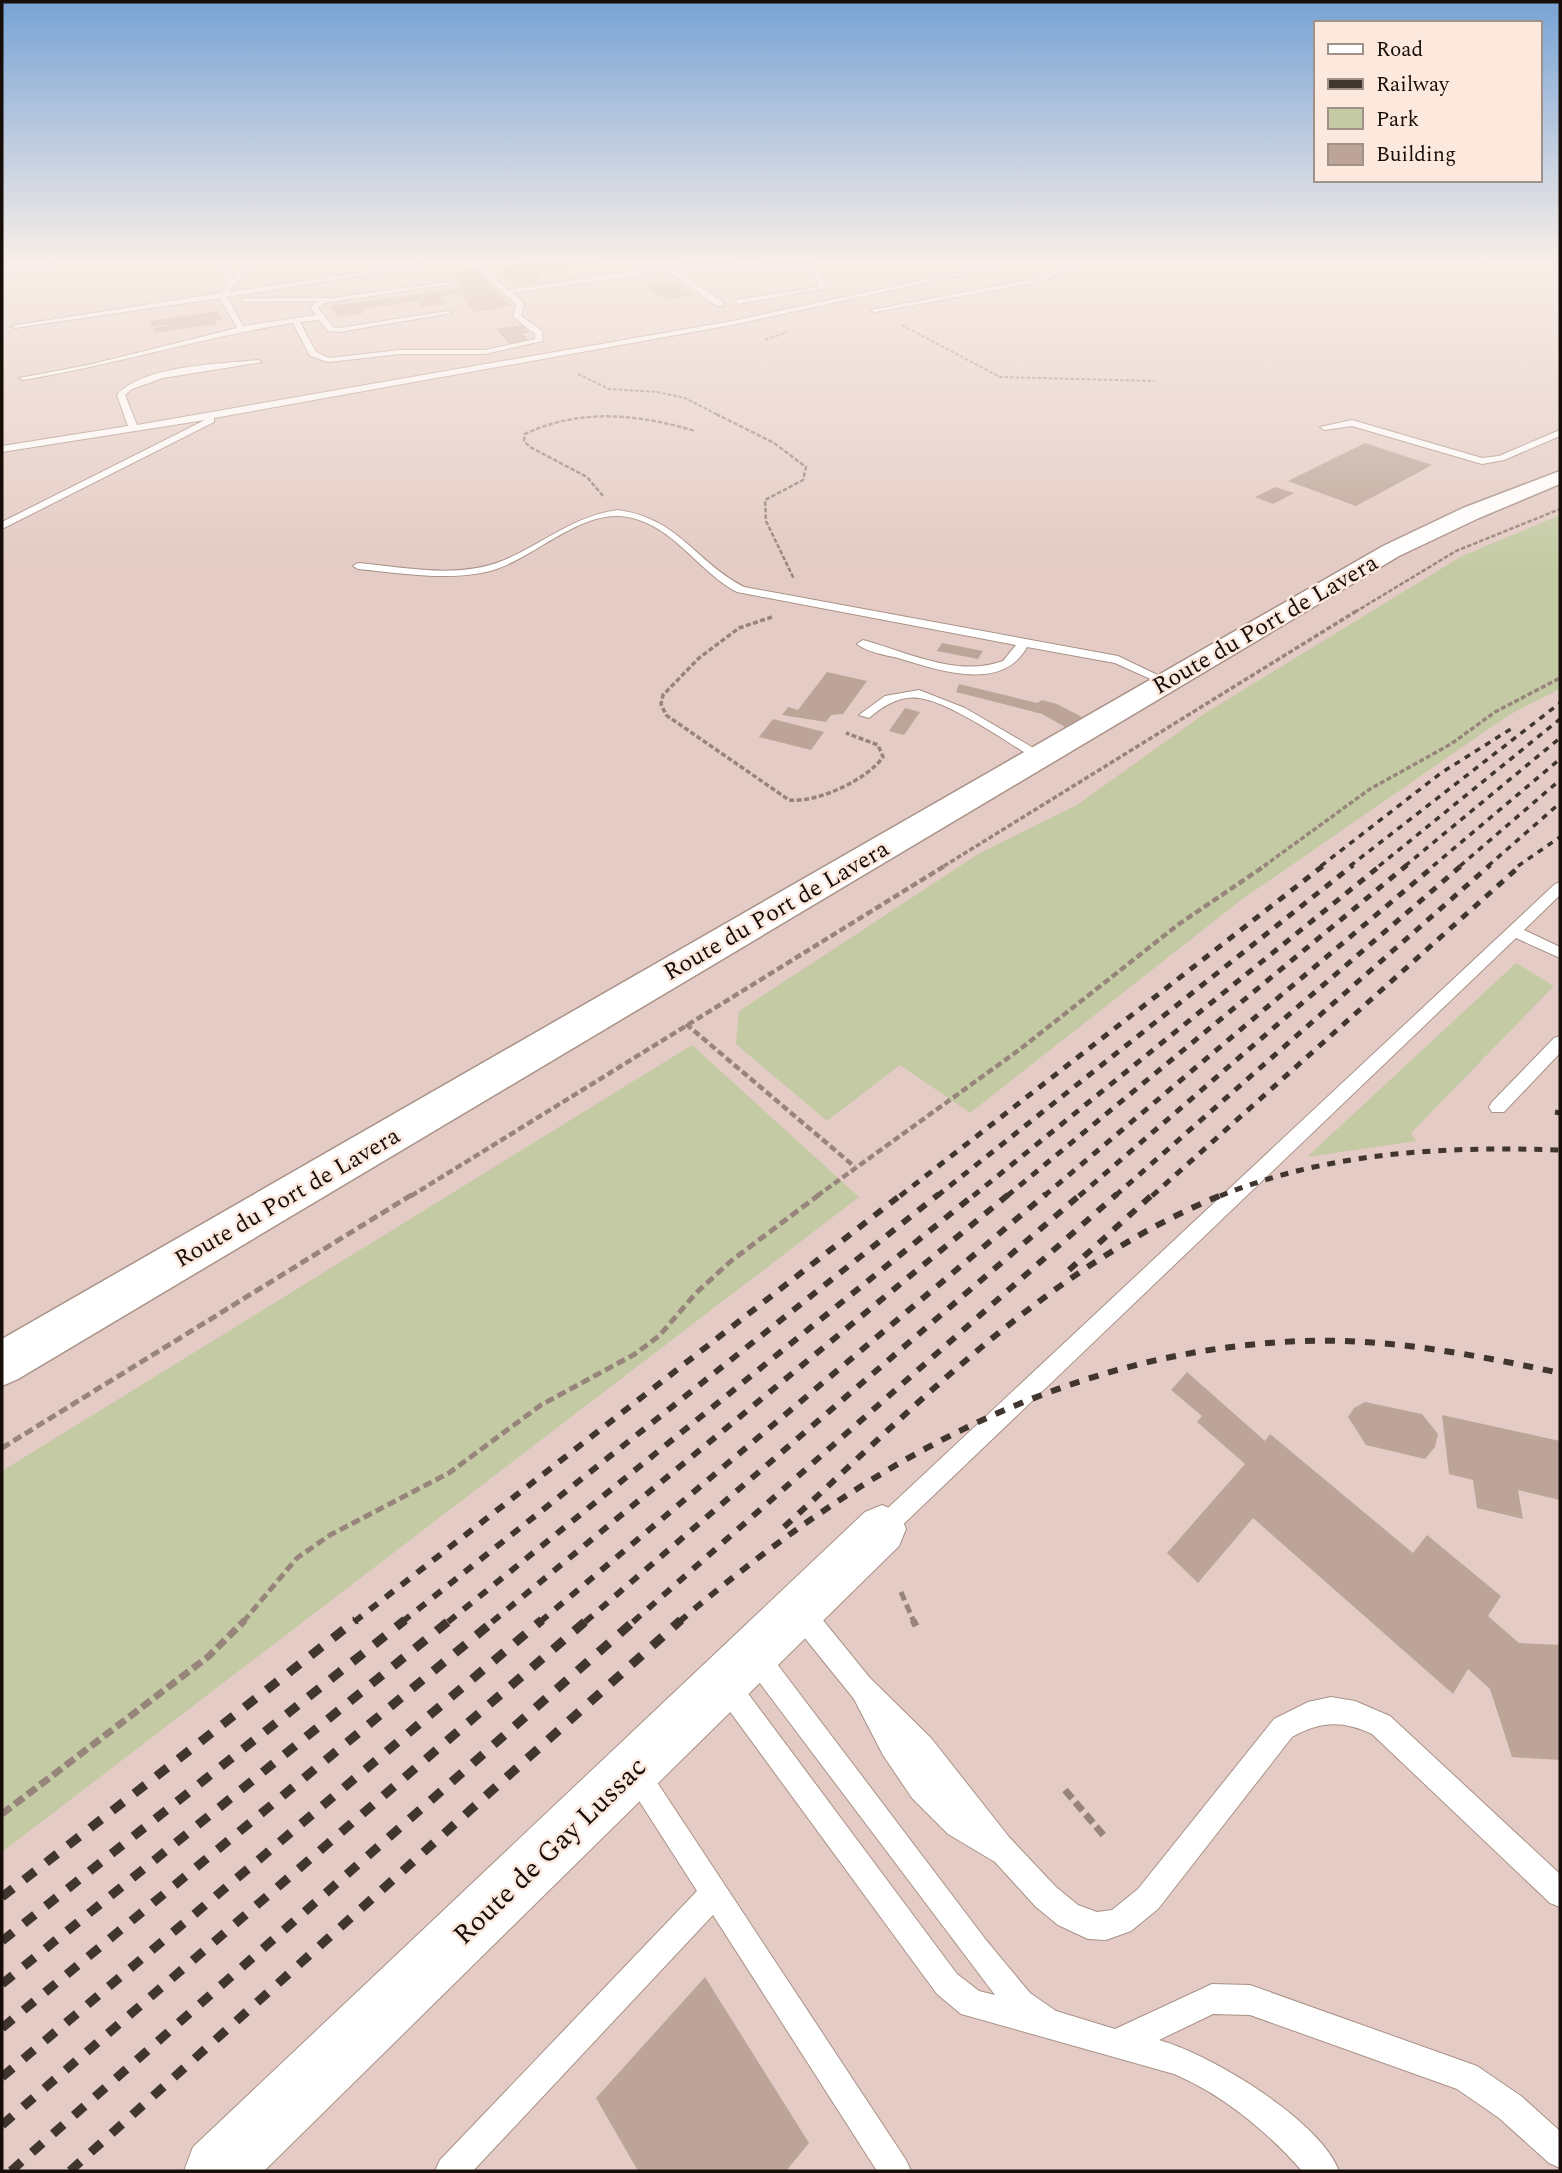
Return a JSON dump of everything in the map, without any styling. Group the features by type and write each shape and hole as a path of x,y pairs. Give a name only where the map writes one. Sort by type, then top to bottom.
{"street":[{"name":"Route du Port de Lavera","path":"2,1364 1391,551 1471,513 1560,477"},
{"name":"Route de Gay Lussac","path":"217,2171 882,1530"}],"lane":[{"path":"23,378 99,364"},
{"path":"133,427 121,395 130,385 152,378 242,364"},
{"path":"2,449 225,414 501,364"},
{"path":"2,526 200,424 225,414"},
{"path":"1324,426 1352,423 1482,461 1501,458 1560,433"},
{"path":"358,566 441,572 486,569 508,563 581,522 605,514 636,515 671,532 715,576 729,585 797,601 1118,660 1166,682"},
{"path":"863,644 957,669 986,671 1010,663 1023,642"},
{"path":"864,715 888,699 905,695 928,696 1040,756"},
{"path":"882,1530 1560,887"},
{"path":"1514,931 1560,953"},
{"path":"1498,1107 1560,1042"},
{"path":"799,1610 860,1686 930,1756 1003,1852 1068,1917 1090,1926 1110,1926 1129,1917 1148,1899 1283,1728 1305,1714 1333,1709 1358,1713 1381,1725 1560,1893"},
{"path":"739,1668 947,1984 971,2004 1176,2059 1240,2094 1304,2148 1323,2171"},
{"path":"739,1668 1020,2003 1048,2024"},
{"path":"633,1769 895,2171"},
{"path":"451,2171 715,1893"},
{"path":"1116,2044 1212,2000 1250,2000 1466,2077 1510,2107 1560,2151"}],"path":[{"path":"977,364 1000,377 1154,382"},
{"path":"578,374 609,389 657,392 685,398 774,443 806,467 803,480 765,500 766,521 792,575 797,601"},
{"path":"605,514 603,497 597,486 568,466 530,447 524,440 525,434 550,423 605,417 652,419 695,431"},
{"path":"2,1448 1424,569 1456,551 1560,509"},
{"path":"783,616 743,625 714,643 663,695 661,704 666,715 789,800 797,802 819,798 878,764 883,757 878,745 846,733"},
{"path":"2,1814 209,1656 243,1623 297,1558 330,1535 449,1473 541,1405 635,1354 659,1336 696,1293 731,1261 855,1167 1019,1049 1180,924 1218,900 1370,789 1451,744 1495,712 1560,678"},
{"path":"686,1024 855,1167"},
{"path":"901,1592 916,1626"},
{"path":"1065,1790 1105,1837"}],"shaded area":[{"path":"2,364 1560,364 1560,2171 2,2171"}],"green space":[{"path":"1560,515 1560,689 1509,715 1241,900 970,1113 900,1065 827,1121 736,1044 739,1011 980,853 1077,805 1204,714 1462,556"},
{"path":"1516,963 1554,986 1411,1133 1416,1141 1307,1157"},
{"path":"692,1045 859,1197 2,1852 2,1471"}],"building":[{"path":"1365,443 1432,465 1356,506 1288,481"},
{"path":"1275,487 1294,493 1273,504 1255,497"},
{"path":"942,643 983,651 978,659 937,651"},
{"path":"827,672 867,681 843,714 831,715 826,722 782,715 788,707 798,710"},
{"path":"959,684 1037,703 1042,700 1057,704 1082,717 1065,727 1042,714 956,692"},
{"path":"905,708 920,712 904,735 889,731"},
{"path":"773,719 824,732 811,750 759,737"},
{"path":"1187,1372 1265,1441 1270,1434 1413,1553 1427,1535 1501,1596 1488,1616 1519,1643 1560,1645 1560,1760 1512,1757 1490,1689 1468,1669 1453,1694 1253,1518 1198,1583 1167,1553 1245,1464 1197,1422 1202,1416 1171,1390"},
{"path":"1365,1402 1422,1414 1438,1434 1435,1447 1425,1459 1366,1445 1348,1417 1354,1408"},
{"path":"1442,1415 1560,1441 1560,1500 1518,1490 1523,1519 1477,1508 1473,1480 1449,1474"},
{"path":"705,1977 809,2143 786,2171 638,2171 596,2098"}],"railway":[{"path":"1350,866 1560,703"},
{"path":"1379,866 1560,719"},
{"path":"1321,866 1441,773 1514,727"},
{"path":"1405,866 1560,738"},
{"path":"1433,866 1560,759"},
{"path":"1460,866 1560,780"},
{"path":"1488,866 1560,803"},
{"path":"1518,866 1560,837"},
{"path":"900,1196 1324,865"},
{"path":"937,1196 1353,865"},
{"path":"973,1196 1381,865"},
{"path":"1007,1196 1407,865"},
{"path":"1044,1196 1435,865"},
{"path":"1079,1196 1462,865"},
{"path":"1115,1196 1490,865"},
{"path":"1152,1196 1521,865"},
{"path":"1555,1112 1560,1113"},
{"path":"1220,1196 1302,1170 1387,1155 1473,1149 1560,1150"},
{"path":"354,1622 902,1194"},
{"path":"402,1622 939,1194"},
{"path":"448,1622 975,1194"},
{"path":"492,1622 1009,1194"},
{"path":"540,1622 1046,1194"},
{"path":"585,1622 1081,1194"},
{"path":"633,1622 1117,1194"},
{"path":"1069,1270 1153,1194"},
{"path":"784,1527 937,1386 1044,1297 1101,1258 1161,1223 1224,1194"},
{"path":"679,1622 818,1514 891,1468 967,1427 1046,1393 1128,1367 1214,1349 1303,1341 1335,1341 1432,1349 1560,1373"},
{"path":"2,1897 356,1620"},
{"path":"2,1941 405,1620"},
{"path":"2,1984 450,1620"},
{"path":"2,2028 495,1620"},
{"path":"2,2077 542,1620"},
{"path":"2,2125 587,1620"},
{"path":"11,2171 635,1620"},
{"path":"70,2171 681,1620"}]}
